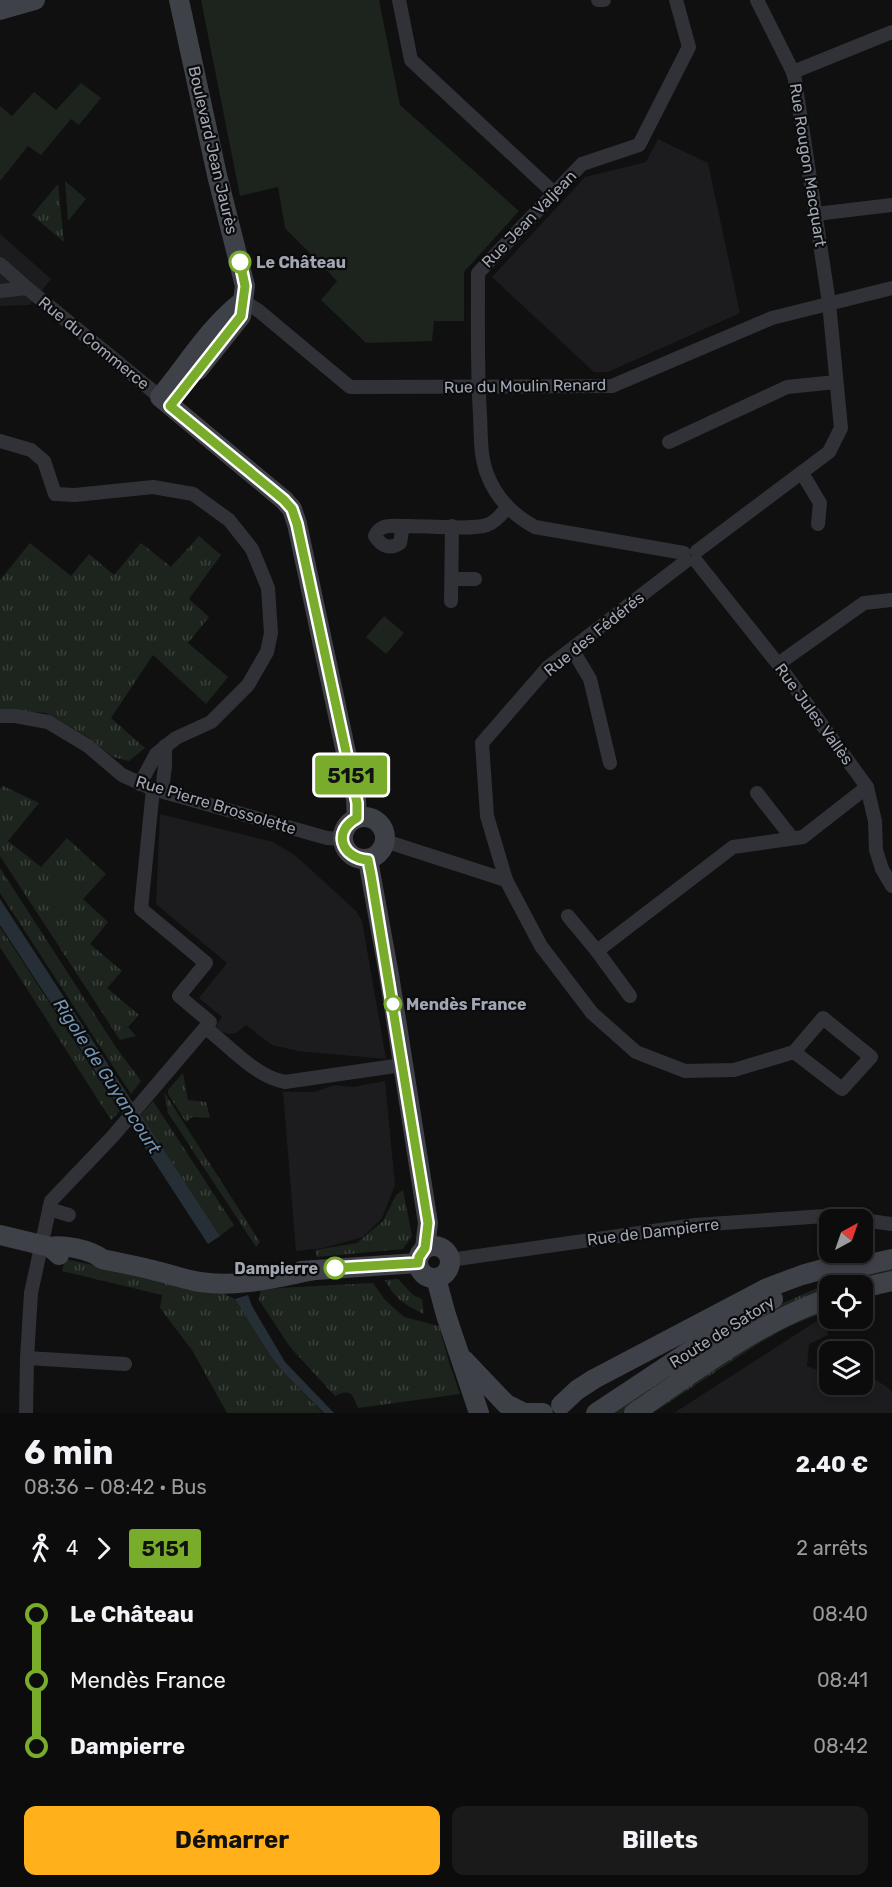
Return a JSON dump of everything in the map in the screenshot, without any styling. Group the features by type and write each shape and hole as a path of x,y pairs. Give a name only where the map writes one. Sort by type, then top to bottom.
{"street":[{"path":"0,10 35,0"},
{"name":"Boulevard Jean Jaurès","path":"179,0 217,175 245,286 243,301"},
{"path":"399,0 411,60 554,193"},
{"path":"598,0 603,0"},
{"name":"Rue Jean Valjean","path":"478,386 478,273 582,164 639,145 689,47 676,0"},
{"name":"Rue Rougon Macquart","path":"757,0 793,72 829,303 841,428 829,452 801,473"},
{"path":"793,72 892,32"},
{"path":"816,214 892,205"},
{"name":"Rue du Commerce","path":"0,264 165,401"},
{"path":"0,291 27,288"},
{"name":"Rue du Moulin Renard","path":"243,301 259,310 350,387 612,386 772,318 892,288"},
{"path":"243,301 241,316 165,401 292,509 355,792 357,818"},
{"path":"669,442 787,387 836,382"},
{"path":"478,386 482,453 486,472 507,507 520,519 535,527 691,557"},
{"path":"0,441 31,450 44,461 55,494 75,495 153,487 194,494 229,520 252,549 268,588 271,633 267,652 248,685 232,703 211,722 176,738 156,754 141,909 206,963 179,996 210,1022 113,1136 51,1201 45,1245 31,1293 26,1413"},
{"path":"801,473 820,503 818,524"},
{"name":"Rue des Fédérés","path":"794,1052 734,1070 686,1071 636,1052 592,1013 541,946 506,880 487,816 482,743 548,667 801,473"},
{"path":"406,526 474,527 487,525 498,518 507,507"},
{"path":"452,526 452,601"},
{"name":"Rue Jules Vallès","path":"691,557 778,664 867,787 875,821 876,850 890,880"},
{"path":"452,579 475,579"},
{"path":"778,664 864,603 892,600"},
{"path":"572,649 590,679 610,763"},
{"name":"Rue Pierre Brossolette","path":"0,716 15,716 48,722 88,746 122,775 152,788 327,838 343,839"},
{"path":"152,788 165,766 165,746"},
{"path":"597,951 733,847 803,837 867,787"},
{"path":"757,793 792,838"},
{"path":"357,818 371,818 378,822 385,834 385,841 379,854 368,860 359,859 347,852 343,839 346,826 357,818"},
{"path":"385,841 506,880"},
{"path":"368,860 434,1254 422,1272 426,1276 436,1278 478,1413"},
{"path":"568,916 630,996"},
{"path":"823,1018 871,1057 842,1089 794,1052 823,1018"},
{"path":"206,1028 261,1073 273,1080 285,1082 402,1065"},
{"path":"50,1209 69,1215"},
{"name":"Rue de Dampierre","path":"0,1235 45,1245 68,1247 97,1254 102,1259 202,1283 226,1283 268,1279 314,1270 434,1254 694,1225 819,1216"},
{"path":"873,1221 892,1224"},
{"name":"Route de Satory","path":"597,1413 759,1307 824,1278 892,1259"},
{"path":"561,1405 577,1390 594,1379 754,1294 812,1272 870,1264"},
{"path":"873,1285 892,1281"},
{"name":"Route de Satory","path":"634,1413 757,1332 819,1302"},
{"path":"459,1355 506,1404 520,1413 543,1413"},
{"path":"27,1358 125,1364"}],"shaded area":[{"path":"658,139 708,163 740,313 608,372 594,372 492,277 585,177 646,162"},
{"path":"0,234 51,279 30,305 0,306"},
{"path":"160,814 273,842 296,856 356,911 362,921 386,1059 298,1051 272,1045 246,1025 236,1033 229,1034 222,1032 216,1026 222,1017 199,998 227,963 156,904"},
{"path":"385,1081 395,1185 382,1218 363,1237 323,1248 296,1251 283,1092 315,1092 334,1085 352,1087"},
{"path":"819,1320 819,1329 826,1329 828,1335 809,1344 807,1366 819,1370 819,1395 873,1395 873,1378 890,1389 892,1394 892,1413 674,1413"}],"green space":[{"path":"201,0 379,0 400,105 519,211 464,272 464,321 434,321 432,341 366,343 321,300 337,281 285,228 278,187 240,196"},
{"path":"81,83 101,98 79,125 71,119 41,155 28,146 0,181 0,106 12,116 34,92 56,110"},
{"path":"65,181 86,199 68,221"},
{"path":"58,184 64,242 32,215"},
{"path":"199,536 221,555 189,599 209,617 188,643 228,677 206,704 153,655 111,718 145,748 129,761 113,757 88,737 46,713 0,709 0,580 30,543 71,576 89,554 114,575 141,543 171,567"},
{"path":"384,616 404,633 386,654 366,637"},
{"path":"3,786 39,803 8,841 41,867 67,838 106,874 83,899 108,922 90,944 122,971 107,988 139,1015 128,1027 136,1036 120,1040 0,856 0,789"},
{"path":"0,868 115,1046 141,1081 131,1094 0,893"},
{"path":"64,871 82,886 69,906 49,890"},
{"path":"0,927 120,1111 111,1120 0,947"},
{"path":"183,1073 188,1100 206,1102 210,1118 192,1117 186,1122 168,1094 168,1090"},
{"path":"164,1092 260,1242 256,1247 168,1113"},
{"path":"153,1101 234,1225 220,1236 141,1115"},
{"path":"403,1190 412,1236 403,1249 317,1257 315,1250 357,1243 383,1221 396,1195"},
{"path":"65,1259 220,1292 235,1299 283,1372 323,1413 227,1413 192,1350 160,1308 162,1295 62,1271"},
{"path":"892,1266 892,1274 873,1279 873,1275 855,1275"},
{"path":"398,1279 413,1295 422,1299 424,1314 401,1301 385,1280"},
{"path":"373,1283 385,1300 404,1317 439,1326 460,1394 358,1408 350,1394 335,1396 290,1347 259,1300 261,1289"},
{"path":"819,1287 819,1296 739,1335 623,1413 608,1413 765,1311"},
{"path":"819,1309 819,1314 788,1327 758,1344 653,1413 644,1413 756,1339"}],"water":[{"name":"Rigole de Guyancourt","path":"0,899 220,1236 208,1244 0,925"},
{"path":"248,1295 252,1306 285,1362 334,1413 324,1413 283,1372 270,1355 235,1299"}],"bus line":[{"name":"5151","path":"240,262 245,286 241,316 170,406 284,500 292,509 297,524 357,803 357,818 351,821 343,832 344,846 353,856 368,860 389,975 428,1223 425,1248 421,1252 418,1263 335,1268"}],"place":[{"name":"Le Château","path":"240,262"},
{"name":"Mendès France","path":"393,1004"},
{"name":"Dampierre","path":"335,1268"}]}
